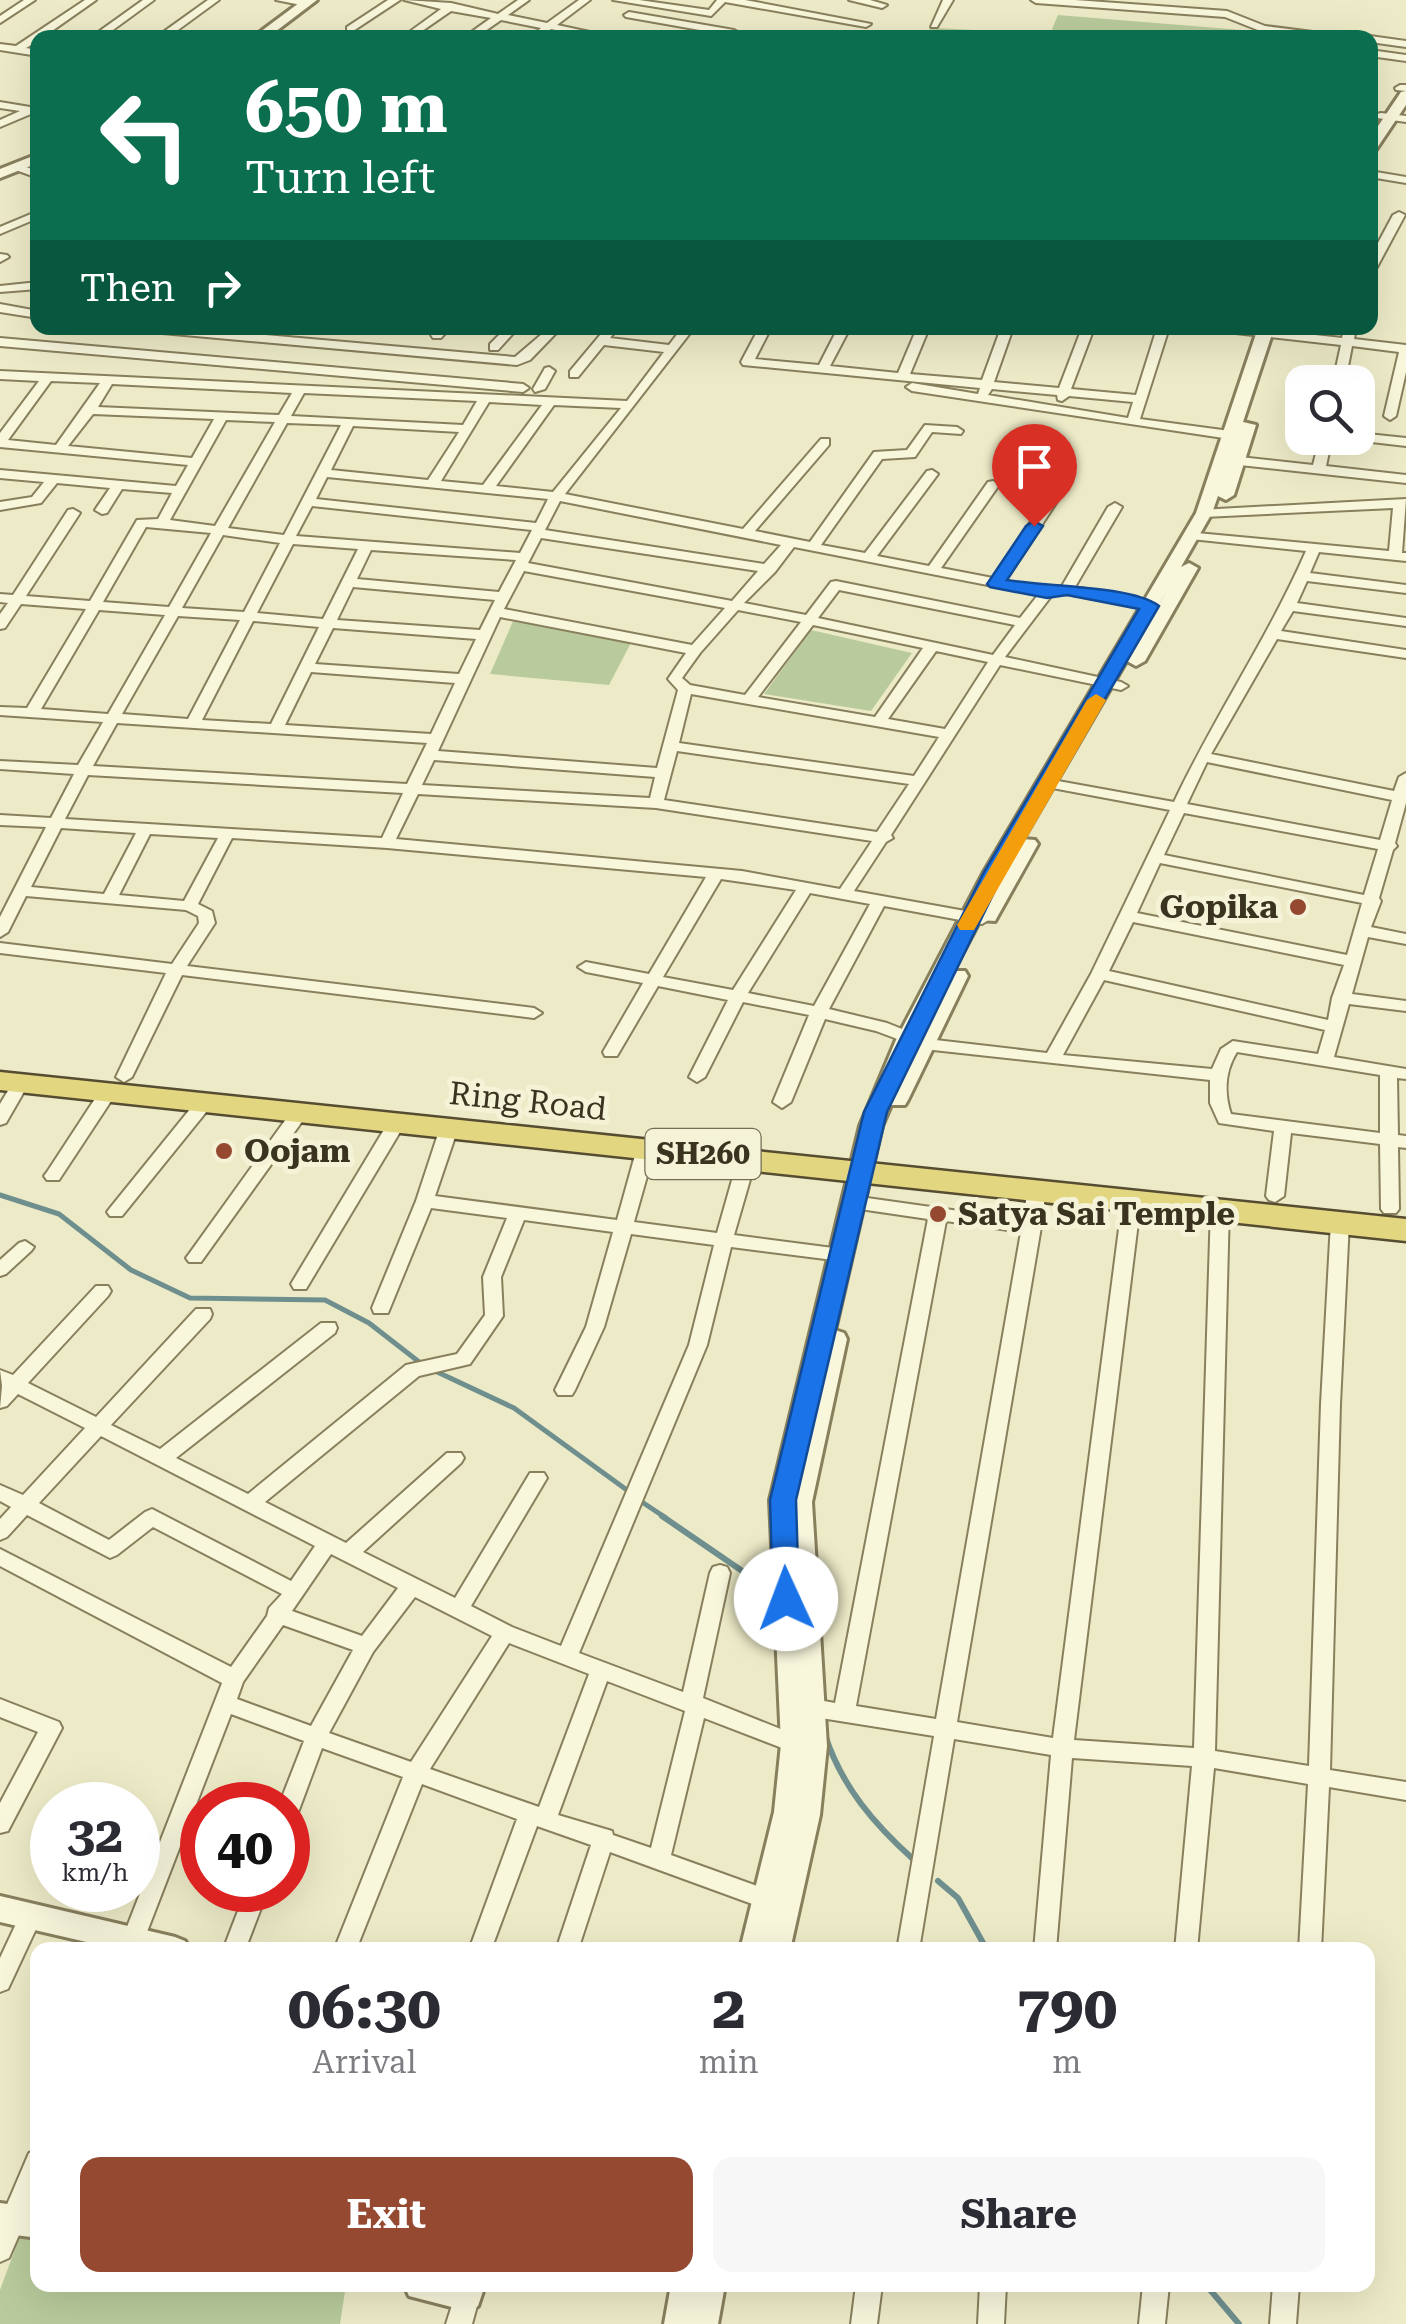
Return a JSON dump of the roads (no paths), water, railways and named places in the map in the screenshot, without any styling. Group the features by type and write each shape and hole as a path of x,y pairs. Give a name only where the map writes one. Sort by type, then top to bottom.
{"highway":[{"name":"Ring Road","path":"7,1077 873,1150 1274,1196 1401,1217"},
{"name":"Ring Road","path":"116,1085 204,1102 747,1158 873,1150 1037,1188 1340,1222 1401,1217"}],"street":[{"path":"0,20 30,0"},
{"path":"47,30 91,0"},
{"path":"107,30 149,0"},
{"path":"171,30 214,0"},
{"path":"282,0 309,2"},
{"path":"350,29 395,0"},
{"path":"409,0 569,30"},
{"path":"416,30 460,0"},
{"path":"479,30 524,0"},
{"path":"544,30 585,0"},
{"path":"618,0 711,13 725,0 866,24"},
{"path":"854,0 882,5"},
{"path":"934,26 948,0"},
{"path":"1036,0 1227,14 1273,30"},
{"path":"269,30 309,2"},
{"path":"608,30 645,4"},
{"path":"629,15 716,30"},
{"path":"17,50 30,41"},
{"path":"1378,41 1406,44"},
{"path":"0,48 30,52"},
{"path":"1378,54 1406,58"},
{"path":"1404,87 1382,113 1406,119"},
{"path":"0,105 30,108"},
{"path":"0,124 30,112"},
{"path":"0,174 30,161"},
{"path":"17,167 30,172"},
{"path":"1378,175 1406,180"},
{"path":"1378,254 1399,216"},
{"path":"0,231 30,218"},
{"path":"1,289 30,286"},
{"path":"0,308 30,312"},
{"path":"217,335 488,361 526,358 548,335"},
{"path":"232,387 268,335"},
{"path":"494,347 505,335"},
{"path":"574,374 606,335"},
{"path":"387,844 496,612 556,496 684,335"},
{"path":"761,335 747,362 907,381 988,383 1141,400"},
{"path":"822,370 840,335"},
{"path":"907,381 921,335"},
{"path":"982,399 1004,335"},
{"path":"1060,410 1063,390 1085,335"},
{"path":"1133,422 1160,335"},
{"path":"1212,512 1230,435 1271,335"},
{"path":"757,1942 788,1812 800,1706 800,1502 873,1150 916,1042 979,918 1240,461 1272,335"},
{"path":"1343,365 1350,335"},
{"path":"1354,335 1406,350 1390,416"},
{"path":"601,340 674,350"},
{"path":"0,342 539,388 634,400"},
{"path":"464,397 488,361"},
{"path":"539,388 549,370"},
{"path":"0,375 485,398 634,400"},
{"path":"47,378 0,443 197,462"},
{"path":"58,449 108,381"},
{"path":"907,381 982,399 1230,435"},
{"path":"0,932 83,770 224,529 300,389"},
{"path":"432,484 485,398"},
{"path":"487,490 551,400"},
{"path":"90,410 467,429"},
{"path":"162,524 222,416"},
{"path":"192,724 349,422"},
{"path":"813,547 878,454 912,454 929,428 958,431"},
{"path":"1375,438 1406,442"},
{"path":"747,532 825,442"},
{"path":"1319,467 1322,455"},
{"path":"1240,461 1406,478"},
{"path":"0,474 181,490"},
{"path":"324,474 556,496 996,584 1047,592 1067,590 1159,607"},
{"path":"748,700 836,585 932,474"},
{"path":"0,506 36,500 53,479"},
{"path":"102,510 118,484"},
{"path":"932,571 993,486"},
{"path":"996,584 1054,497"},
{"path":"309,502 539,530 770,569"},
{"path":"1198,536 1400,557 1403,504 1212,512"},
{"path":"1067,590 1115,507"},
{"path":"0,625 74,513"},
{"path":"32,713 142,523 522,562 1114,684"},
{"path":"792,542 695,650 675,679 685,690 949,734"},
{"path":"276,729 310,668 366,546"},
{"path":"1052,1059 1158,858 1202,758 1289,606 1314,548"},
{"path":"1302,576 1406,588"},
{"path":"348,582 504,596"},
{"path":"836,585 1024,623"},
{"path":"846,894 997,660 1047,592"},
{"path":"0,598 485,635"},
{"path":"1289,606 1406,622"},
{"path":"496,612 695,650"},
{"path":"1271,634 1406,654"},
{"path":"878,722 932,646"},
{"path":"310,668 464,679"},
{"path":"656,803 685,690"},
{"path":"0,711 436,739"},
{"path":"671,746 919,781"},
{"path":"428,756 664,773"},
{"path":"1202,758 1400,796"},
{"path":"0,765 656,803 885,838"},
{"path":"1325,1058 1406,777"},
{"path":"1054,784 1389,846"},
{"path":"0,820 387,844 716,874 979,918"},
{"path":"110,897 145,829"},
{"path":"189,906 227,834"},
{"path":"1158,858 1373,901"},
{"path":"611,1052 716,874"},
{"path":"697,1077 739,994 806,887"},
{"path":"22,891 189,906 206,914 207,923 174,972 116,1085 53,1176"},
{"path":"782,1102 819,1012 880,900"},
{"path":"1128,916 1350,961"},
{"path":"1364,931 1406,939"},
{"path":"0,948 534,1013"},
{"path":"586,966 739,994 881,1026 916,1042 1219,1075"},
{"path":"1100,974 1332,1026"},
{"path":"1340,998 1406,1006"},
{"path":"1398,1141 1221,1116 1219,1075 1226,1052 1234,1046 1325,1058 1397,1073 1401,1217"},
{"path":"0,1119 7,1077"},
{"path":"116,1212 204,1102"},
{"path":"195,1258 300,1112"},
{"path":"300,1284 398,1122"},
{"path":"1274,1196 1283,1126"},
{"path":"381,1308 449,1128"},
{"path":"565,1390 595,1327 646,1148"},
{"path":"568,1656 698,1346 747,1158"},
{"path":"909,1942 1037,1188"},
{"path":"1046,1942 1062,1748 1132,1198"},
{"path":"425,1200 841,1255"},
{"path":"860,1203 1032,1227"},
{"path":"777,1942 806,1815 813,1746 800,1706 783,1500 841,1255 860,1203"},
{"path":"1187,1942 1204,1758 1220,1207"},
{"path":"252,1503 413,1370 463,1360 494,1316 492,1277 516,1214"},
{"path":"844,1711 938,1214"},
{"path":"1311,1942 1322,1778 1328,1400 1340,1222"},
{"path":"0,1270 25,1247"},
{"path":"0,1401 8,1381 102,1291"},
{"path":"0,1532 203,1314"},
{"path":"162,1458 328,1328"},
{"path":"8,1381 505,1633 794,1744"},
{"path":"349,1552 454,1458"},
{"path":"459,1608 537,1478"},
{"path":"0,1492 110,1550 152,1517 293,1591"},
{"path":"132,1942 234,1679 329,1542"},
{"path":"0,1557 234,1679"},
{"path":"659,1858 720,1573"},
{"path":"299,1782 316,1737 366,1646 413,1584"},
{"path":"276,1614 366,1646"},
{"path":"348,1942 416,1772 505,1633"},
{"path":"483,1942 602,1668"},
{"path":"225,1703 766,1899"},
{"path":"800,1706 1062,1748 1204,1758 1406,1791"},
{"path":"0,1708 52,1728 3,1813"},
{"path":"570,1942 604,1838"},
{"path":"0,1909 121,1942"},
{"path":"237,1942 249,1912"},
{"path":"0,1982 31,1916"},
{"path":"0,2250 17,2220 30,2183"},
{"path":"440,2292 465,2301"},
{"path":"680,2324 686,2292"},
{"path":"702,2324 708,2292"},
{"path":"864,2324 868,2292"},
{"path":"991,2324 993,2292"},
{"path":"1152,2324 1155,2292"},
{"path":"1282,2324 1285,2292"}],"waterway":[{"path":"0,1195 59,1214 131,1270 190,1298 325,1300 369,1323 423,1365"},
{"path":"433,1370 514,1408 631,1493"},
{"path":"639,1500 666,1518"},
{"path":"662,1516 751,1577"},
{"path":"825,1735 840,1771 861,1804 914,1860"},
{"path":"938,1881 958,1898 983,1942"},
{"path":"1212,2292 1239,2324"}],"place":[{"name":"Gopika","path":"1298,907"},
{"name":"Oojam","path":"224,1151"},
{"name":"Satya Sai Temple","path":"938,1214"}]}
